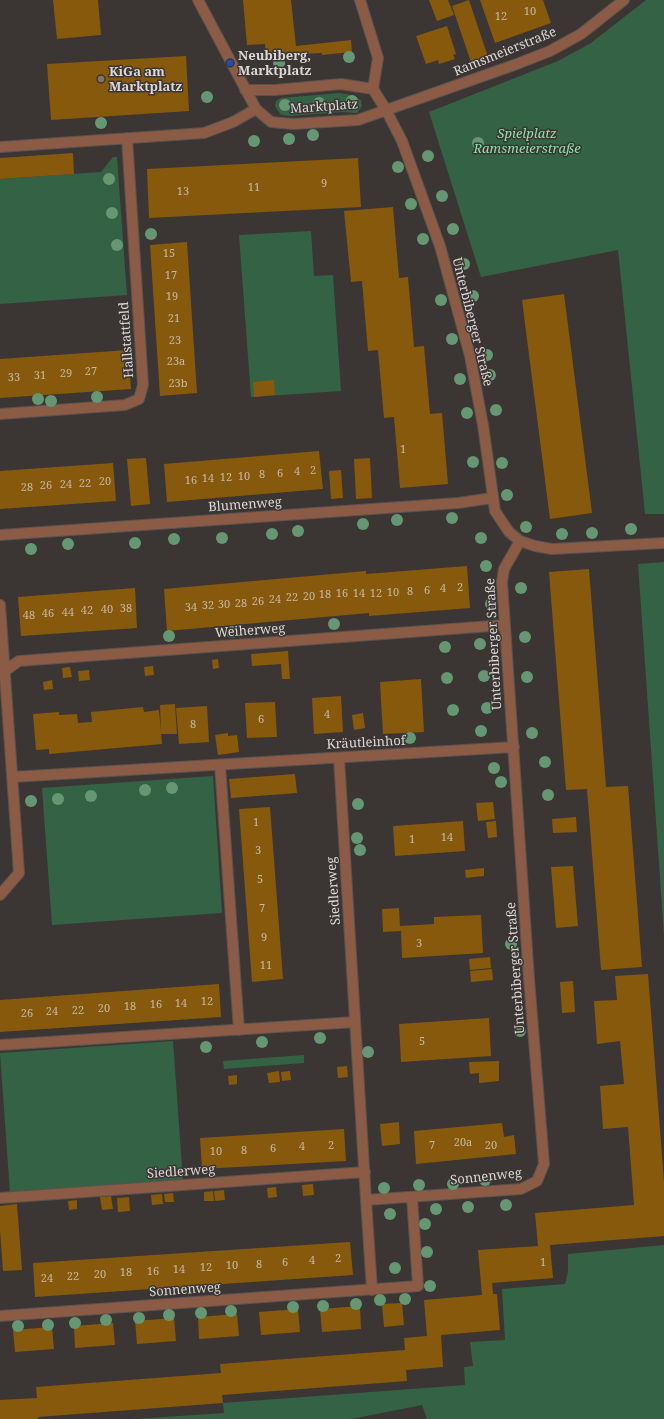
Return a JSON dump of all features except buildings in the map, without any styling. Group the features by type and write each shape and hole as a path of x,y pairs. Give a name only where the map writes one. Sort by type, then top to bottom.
{"street":[{"name":"Marktplatz","path":"198,0 245,90 256,109 271,122 293,124 358,120 386,110 372,89 341,84 274,90 245,90"},
{"path":"360,0 378,58 372,89"},
{"name":"Ramsmeierstraße","path":"386,110 550,51 581,34 624,0"},
{"path":"0,147 204,133 233,122 256,109"},
{"name":"Unterbiberger Straße","path":"386,110 402,141 440,246 460,319 470,356 483,425 495,511 509,532 520,541 504,569 502,582 529,979 544,1164 537,1181"},
{"name":"Hallstattfeld","path":"0,414 125,405 139,399 143,385 127,138"},
{"name":"Blumenweg","path":"0,535 458,503 492,498"},
{"path":"520,541 535,546 552,549 664,543"},
{"path":"0,605 2,673 19,873 0,895"},
{"name":"Weiherweg","path":"2,673 19,661 506,625"},
{"name":"Kräutleinhof","path":"12,778 514,747"},
{"name":"Siedlerweg","path":"339,758 366,1200"},
{"path":"220,765 239,1030"},
{"path":"0,1045 355,1022"},
{"name":"Siedlerweg","path":"0,1198 365,1172"},
{"name":"Sonnenweg","path":"366,1200 522,1189 537,1181"},
{"name":"Sonnenweg","path":"0,1316 418,1286 412,1197"},
{"path":"366,1200 372,1290"}],"green space":[{"name":"Spielplatz Ramsmeierstraße","path":"646,0 664,0 664,514 645,514 618,250 481,277 429,112 558,61 591,43"},
{"path":"340,93 351,95 361,100 362,106 357,113 341,112 290,116 281,115 275,106 276,101 281,98"},
{"path":"113,157 117,157 127,295 0,304 0,179 101,172"},
{"path":"311,231 314,276 333,275 341,391 251,397 239,235"},
{"path":"664,562 664,935 638,564"},
{"path":"213,776 222,913 52,925 42,788"},
{"path":"173,1041 183,1181 10,1193 0,1053"},
{"path":"304,1055 304,1063 224,1069 223,1061"},
{"path":"664,1245 664,1419 427,1419 422,1405 351,1419 134,1419 224,1413 223,1403 465,1385 464,1367 473,1366 470,1342 505,1340 502,1289 565,1284 568,1272 568,1254"}],"place":[{"name":"Neubiberg, Marktplatz","path":"230,63"},
{"name":"KiGa am Marktplatz","path":"101,79"}]}
